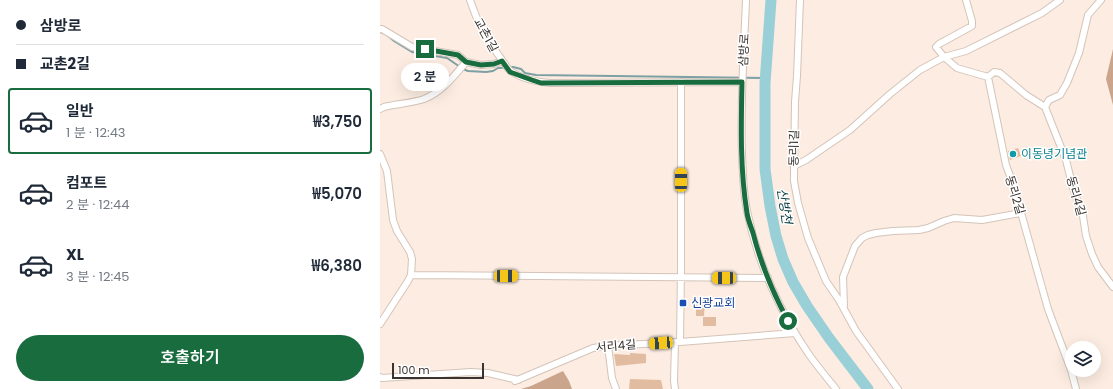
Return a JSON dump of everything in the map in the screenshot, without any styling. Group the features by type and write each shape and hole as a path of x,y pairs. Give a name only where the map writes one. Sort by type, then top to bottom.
{"street":[{"name":"교촌1길","path":"470,0 474,13 486,36 503,62 510,71 532,80 546,83 742,82"},
{"name":"삼방로","path":"746,0 741,122 742,164 747,214 768,278 782,308 795,333 810,356 836,389"},
{"name":"동리1길","path":"800,0 795,102 794,166 794,181 798,202 808,238 826,280 856,331 898,389"},
{"path":"966,0 972,26 936,47 944,58 957,68 988,77 994,72 1000,73 1026,95 1045,106 1050,100 1060,95 1067,83 1079,53 1088,15 1101,0"},
{"path":"794,166 806,160 850,130 890,94 920,70 944,58 966,51 1042,13 1060,0"},
{"path":"380,29 412,47 458,55 465,63 481,65 503,62"},
{"path":"380,109 423,99 431,95 445,85 465,63"},
{"name":"동리2길","path":"988,77 1006,165 1048,308 1071,370 1076,389"},
{"path":"675,389 674,381 681,277 681,82"},
{"name":"동리4길","path":"1045,106 1066,160 1073,188 1083,216 1086,236 1092,254 1098,267 1113,286"},
{"path":"380,154 387,171 391,205 397,231 410,252 412,259 411,275 380,324"},
{"name":"동리1길","path":"844,310 843,277 855,246 862,238 876,233 919,230 954,218 982,220 1021,213"},
{"path":"411,275 768,278"},
{"name":"서리4길","path":"380,377 471,372 488,373 517,380 593,348 795,333"},
{"path":"608,346 612,378 616,389"}],"shaded area":[{"path":"1113,49 1113,105 1106,79"},
{"path":"563,371 572,389 521,389 531,386"}],"building":[{"name":"이동녕기념관","path":"1018,148 1021,156 1010,160 1008,151"},
{"path":"696,300 705,300 704,316 696,316"},
{"path":"703,317 716,317 716,326 703,326"},
{"path":"630,353 646,354 646,363 616,366 614,354 630,355"},
{"path":"630,379 661,380 663,389 629,389"}],"waterway":[{"name":"산방천","path":"771,0 765,83 765,169 776,236 783,259 793,282 807,306 829,338 868,389"},
{"path":"380,32 386,34 394,41 412,52 447,58 468,71 486,72 493,71 498,68 513,67 521,69 525,73 536,75 766,78"}],"place":[{"name":"이동녕기념관","path":"1013,154"},
{"name":"신광교회","path":"683,303"}],"route":[{"path":"425,49 458,55 466,62 481,65 494,64 502,61 510,72 541,83 742,82 742,164 747,214 763,264 776,297 788,321"}]}
